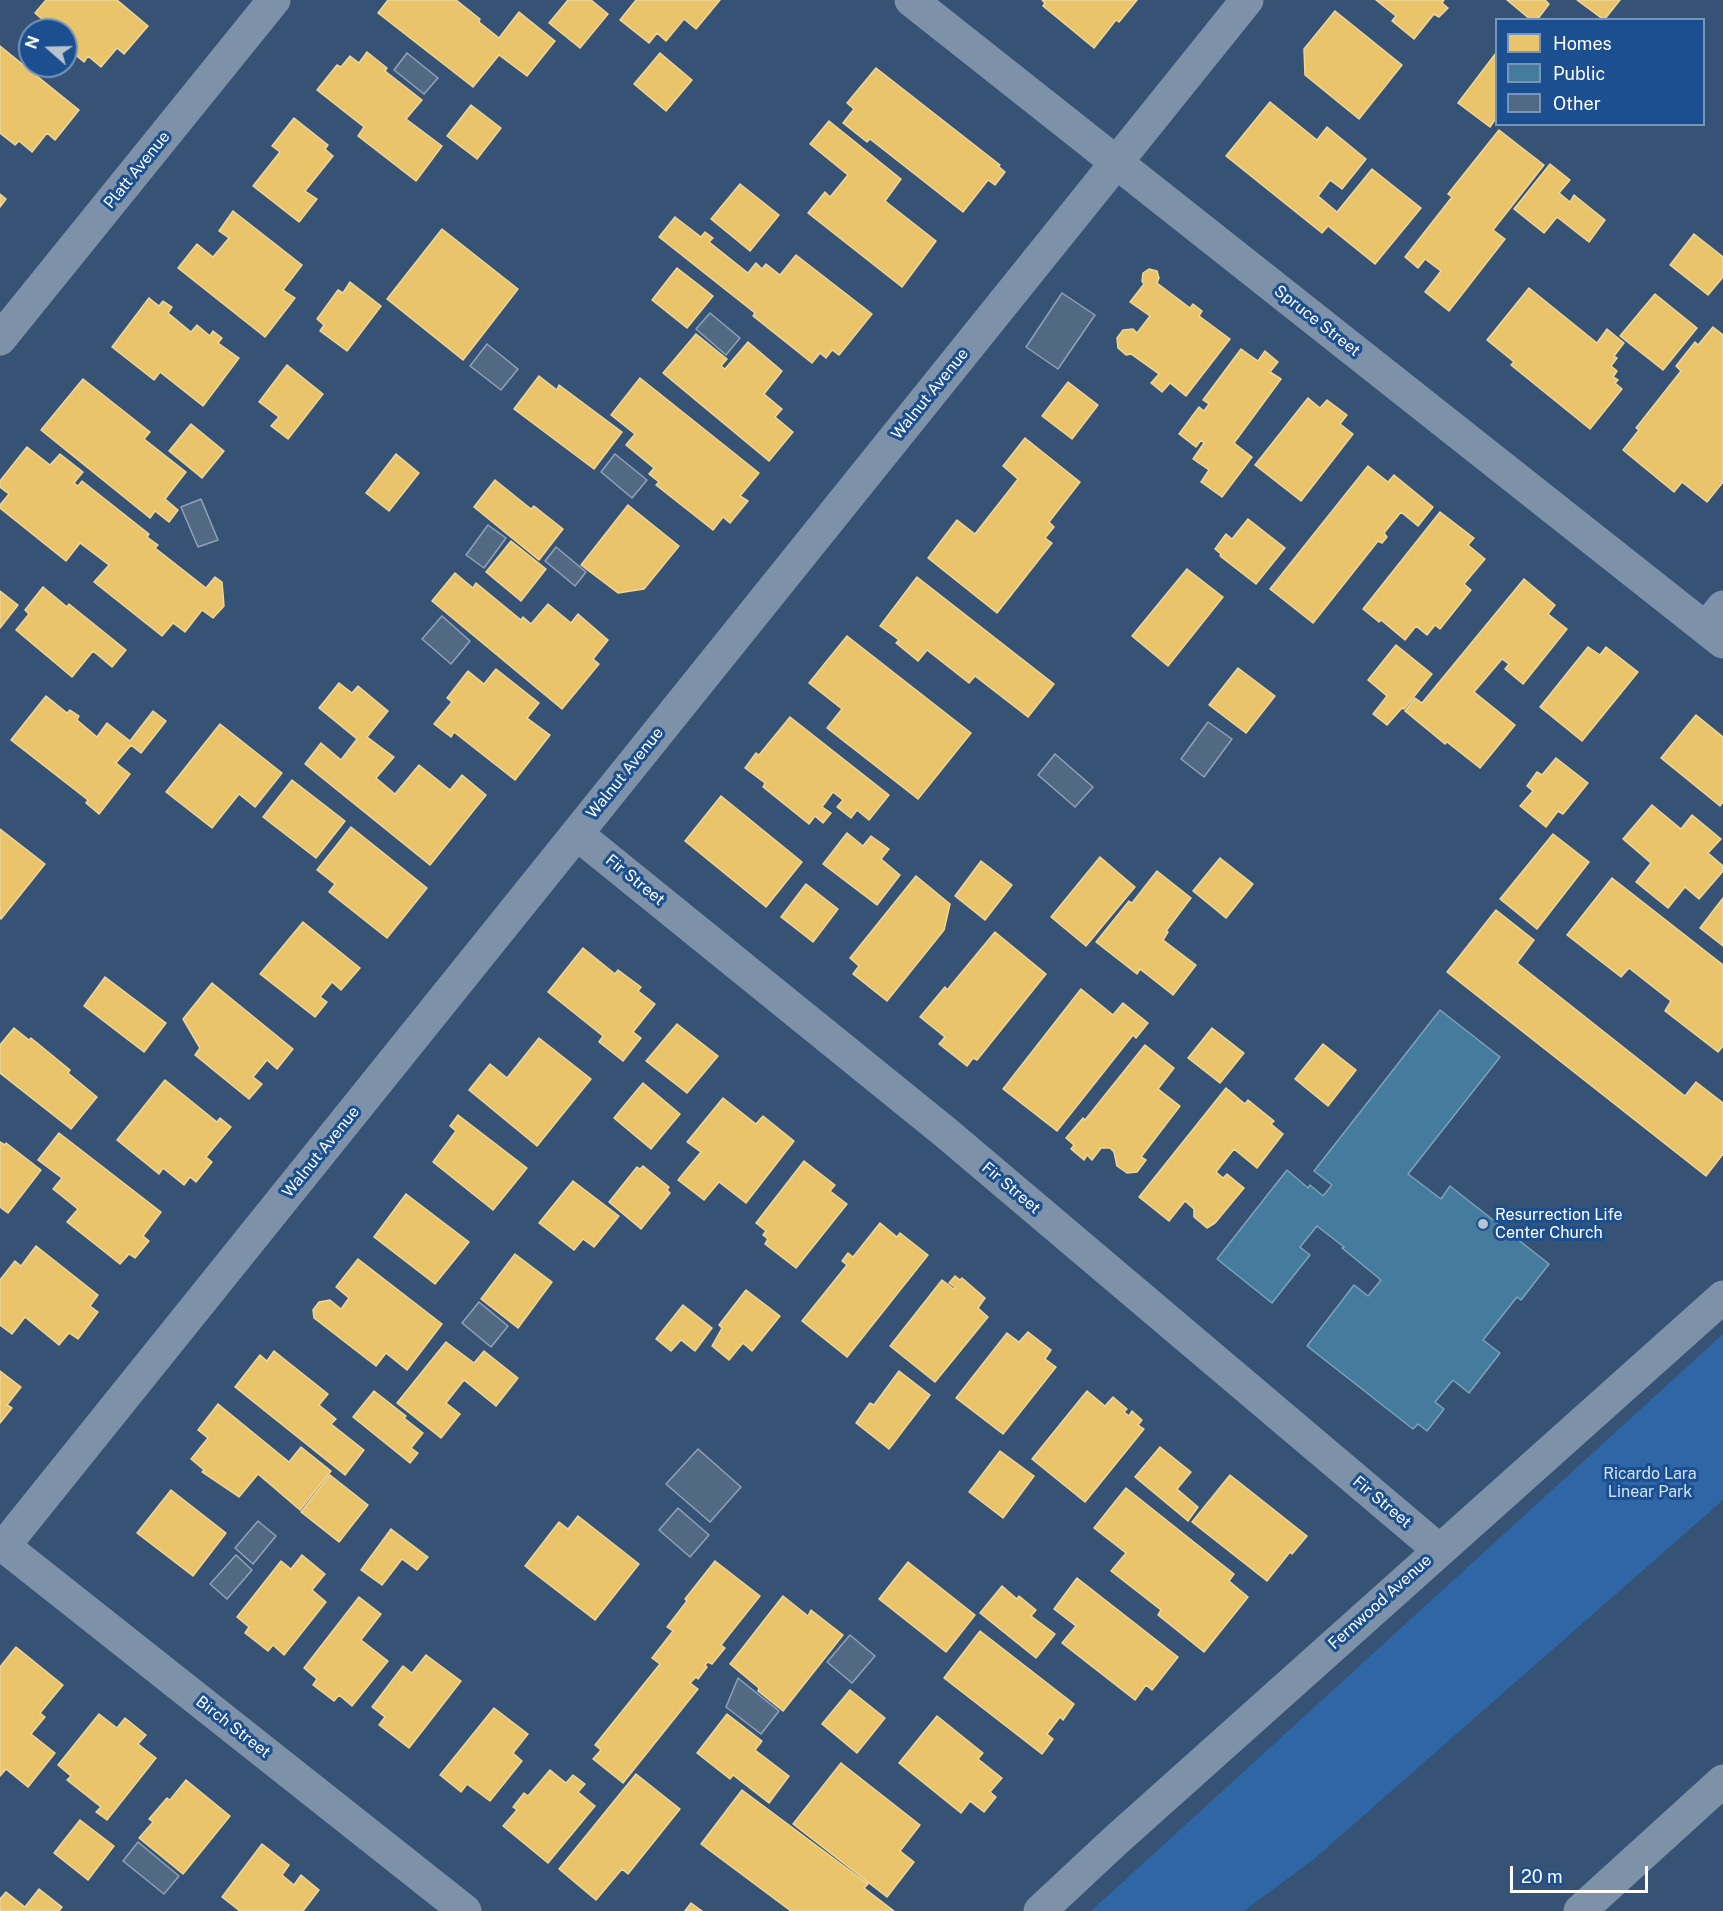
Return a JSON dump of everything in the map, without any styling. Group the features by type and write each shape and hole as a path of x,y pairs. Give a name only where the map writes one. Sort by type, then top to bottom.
{"highway":[{"path":"1583,1907 1723,1781"}],"street":[{"name":"Platt Avenue","path":"0,339 274,0"},
{"name":"Spruce Street","path":"911,0 1116,162 1717,626"},
{"name":"Walnut Avenue","path":"2,1545 1247,0"},
{"name":"Fir Street","path":"577,834 945,1132 1439,1550"},
{"name":"Fernwood Avenue","path":"1040,1911 1124,1833 1723,1297"},
{"name":"Birch Street","path":"2,1545 465,1911"}],"green space":[{"name":"Ricardo Lara Linear Park","path":"1723,1334 1723,1500 1314,1859 1244,1911 1091,1911"}],"building: Homes":[{"path":"46,0 117,0 148,26 124,54 117,48 101,67 88,56 84,62 78,57 78,18 41,18 35,13"},
{"path":"388,0 456,0 499,38 519,12 555,41 527,76 499,55 473,87 378,13"},
{"path":"568,0 591,0 608,14 580,48 549,23"},
{"path":"636,0 720,0 696,29 684,19 666,41 657,33 649,43 620,20"},
{"path":"1042,0 1137,0 1119,22 1116,20 1094,48 1043,6 1045,3"},
{"path":"1376,0 1444,0 1442,3 1448,8 1439,17 1434,14 1414,39 1392,21 1396,16"},
{"path":"1507,0 1545,0 1549,4 1538,18 1529,18"},
{"path":"1577,0 1620,0 1606,18 1601,18"},
{"path":"1335,11 1402,65 1359,119 1305,75 1304,49"},
{"path":"0,46 18,61 18,78 40,78 79,110 55,140 47,133 32,152 19,141 15,145 0,133"},
{"path":"367,52 387,68 385,71 422,100 406,119 442,146 416,181 358,136 364,127 317,90 337,65 341,67 350,56 359,63"},
{"path":"660,53 692,80 666,111 634,84"},
{"path":"1495,54 1495,120 1490,127 1458,103"},
{"path":"876,68 1000,165 998,166 1005,172 995,185 988,180 963,212 870,139 867,142 843,123 854,109 847,103"},
{"path":"1270,102 1317,140 1327,127 1366,159 1342,189 1330,180 1318,196 1337,212 1372,169 1421,208 1375,264 1328,226 1322,233 1226,156"},
{"path":"471,105 501,128 477,159 447,136"},
{"path":"294,118 328,145 325,149 333,156 305,191 317,199 299,222 253,186 280,152 272,146"},
{"path":"829,121 901,179 885,201 936,241 902,287 808,213 825,192 830,197 848,175 810,144"},
{"path":"1499,130 1544,165 1493,230 1505,239 1449,311 1425,292 1441,271 1425,259 1418,268 1405,257 1452,197 1448,194"},
{"path":"1550,164 1570,180 1559,193 1570,202 1574,195 1605,220 1589,242 1557,217 1544,233 1514,209"},
{"path":"740,184 779,215 750,251 711,219"},
{"path":"0,194 6,199 0,207"},
{"path":"233,211 302,265 283,290 295,298 265,337 178,268 197,244 213,257 229,238 219,231"},
{"path":"675,217 701,237 705,232 713,238 709,242 748,273 756,263 762,269 766,264 780,275 796,255 872,314 839,355 832,350 826,358 820,353 812,363 753,316 755,313 659,237"},
{"path":"442,229 518,289 463,360 387,299"},
{"path":"1694,234 1723,257 1723,277 1708,295 1670,265"},
{"path":"677,268 713,296 687,328 652,300"},
{"path":"1149,269 1157,271 1159,278 1157,283 1190,308 1193,304 1202,311 1199,316 1230,339 1186,396 1170,383 1162,392 1151,383 1159,374 1131,354 1126,355 1118,348 1117,338 1123,330 1133,329 1137,333 1150,316 1130,302 1144,284 1143,273"},
{"path":"350,282 381,306 347,351 320,331 324,325 317,319 338,290 343,293"},
{"path":"1529,288 1597,343 1607,329 1624,343 1614,356 1617,358 1611,366 1617,371 1613,377 1618,380 1615,383 1622,389 1590,429 1511,365 1514,362 1487,340"},
{"path":"1655,294 1697,328 1663,370 1620,336"},
{"path":"149,298 159,306 163,301 172,307 168,313 191,332 197,325 210,336 213,331 222,338 218,343 239,358 203,406 160,372 154,380 112,347"},
{"path":"1713,327 1723,335 1723,482 1707,502 1682,482 1674,492 1623,450 1639,430 1636,428 1681,371 1676,366 1695,342 1698,345"},
{"path":"696,334 727,359 721,366 725,369 748,342 782,371 764,394 782,409 775,417 793,432 769,461 663,373"},
{"path":"1241,349 1258,361 1265,351 1278,362 1270,372 1281,379 1234,443 1252,457 1222,497 1201,482 1209,470 1193,459 1204,443 1201,440 1196,447 1179,434 1199,407 1204,411 1209,404 1203,400"},
{"path":"287,365 323,394 288,439 271,426 279,417 259,402"},
{"path":"539,376 557,390 559,385 622,432 594,469 514,409"},
{"path":"640,378 759,473 740,496 748,501 730,523 723,517 713,530 656,485 659,482 649,474 654,468 626,445 635,434 611,415"},
{"path":"83,379 150,432 144,439 186,472 165,499 178,510 169,522 155,511 150,518 41,430"},
{"path":"1068,382 1098,405 1072,439 1042,416"},
{"path":"1308,398 1320,408 1327,400 1347,415 1340,424 1353,434 1301,501 1255,465"},
{"path":"191,424 224,451 202,478 169,451"},
{"path":"1025,438 1080,482 1049,522 1054,527 1045,538 1052,543 997,613 928,558 957,520 975,534 1018,479 1003,466"},
{"path":"27,447 50,465 60,454 83,472 74,483 78,486 82,481 149,534 147,537 158,545 155,548 206,588 215,577 222,582 224,606 213,618 202,610 185,632 173,623 162,636 94,582 109,565 80,543 66,561 0,508 9,494 0,487 0,481"},
{"path":"396,454 419,473 389,511 366,493"},
{"path":"1368,466 1388,482 1394,475 1433,507 1418,526 1401,512 1384,533 1387,537 1382,543 1378,541 1313,623 1270,589"},
{"path":"495,480 531,509 534,506 563,529 539,560 474,507"},
{"path":"628,505 679,546 644,589 618,593 581,565"},
{"path":"1440,512 1474,538 1468,545 1485,559 1464,584 1471,590 1440,629 1435,625 1427,635 1416,626 1405,640 1381,620 1379,622 1363,609"},
{"path":"1248,519 1285,548 1256,584 1220,556 1221,554 1215,549 1226,534 1232,539"},
{"path":"511,541 546,569 521,601 486,572"},
{"path":"1187,569 1223,597 1168,666 1132,636"},
{"path":"455,573 473,588 476,583 521,620 523,617 531,624 548,604 571,623 578,614 608,640 593,659 599,664 562,709 432,601"},
{"path":"917,577 1054,684 1028,717 975,676 969,683 927,650 918,661 896,643 899,640 880,626"},
{"path":"1524,579 1555,605 1548,614 1567,629 1523,684 1505,669 1509,664 1502,659 1474,692 1515,725 1480,768 1447,742 1445,744 1405,711 1415,698 1422,703"},
{"path":"43,587 67,607 69,604 126,650 112,667 93,651 72,677 16,630 29,614 25,610"},
{"path":"0,591 18,605 0,628"},
{"path":"847,636 971,733 918,799 827,728 842,709 809,683"},
{"path":"1396,645 1432,674 1404,709 1402,708 1387,725 1373,714 1387,696 1368,680"},
{"path":"1588,647 1600,655 1606,647 1638,672 1582,741 1540,707"},
{"path":"1238,668 1275,696 1246,733 1209,705"},
{"path":"496,669 539,703 527,718 550,735 515,780 454,732 451,737 434,724 452,702 447,698 468,671 484,684"},
{"path":"339,683 352,693 358,686 388,711 367,737 394,757 376,778 395,794 419,765 450,790 462,775 486,795 430,865 305,764 321,743 341,760 357,739 319,708"},
{"path":"46,696 67,713 70,710 79,716 77,720 97,737 107,723 130,741 153,711 166,721 141,753 131,745 116,763 130,774 99,814 86,803 88,800 11,740"},
{"path":"1696,715 1723,737 1723,802 1720,806 1661,758"},
{"path":"790,717 889,795 869,820 857,810 851,818 837,807 843,800 833,792 822,807 831,813 823,823 815,816 809,824 763,787 765,783 745,768 756,753 759,755"},
{"path":"220,724 282,773 255,807 239,794 212,828 166,792"},
{"path":"1556,758 1588,783 1563,814 1558,811 1546,827 1520,806 1533,791 1527,786 1537,772 1542,775"},
{"path":"292,780 345,821 316,858 263,817"},
{"path":"721,796 802,862 766,907 685,841"},
{"path":"1652,805 1681,829 1692,815 1721,839 1708,853 1723,866 1723,871 1699,899 1685,887 1668,908 1636,882 1651,863 1623,839"},
{"path":"351,827 427,888 387,938 329,892 335,884 317,870"},
{"path":"0,829 45,864 1,919 0,918"},
{"path":"847,833 863,846 871,836 889,849 881,859 900,875 877,905 823,864"},
{"path":"1553,834 1589,862 1537,929 1500,899"},
{"path":"1100,857 1135,887 1086,946 1051,917"},
{"path":"1220,858 1253,884 1226,918 1193,891"},
{"path":"981,861 1012,885 985,920 955,896"},
{"path":"1157,871 1191,898 1166,931 1168,932 1163,940 1196,965 1173,995 1140,969 1137,974 1096,942 1129,901 1132,903"},
{"path":"916,876 950,904 944,930 887,1001 853,974 859,966 850,958"},
{"path":"1612,878 1723,965 1723,1046 1718,1052 1665,1011 1671,1001 1629,968 1621,977 1567,935"},
{"path":"806,884 838,909 813,942 781,917"},
{"path":"1723,898 1723,946 1700,928"},
{"path":"1496,910 1534,940 1517,963 1685,1096 1696,1082 1723,1103 1723,1154 1706,1176 1447,972"},
{"path":"303,922 360,968 341,990 332,982 320,997 327,1002 315,1017 260,974"},
{"path":"995,932 1046,974 977,1060 973,1058 967,1066 939,1044 945,1037 920,1017 945,987 947,990"},
{"path":"583,948 615,974 618,970 641,987 638,991 655,1004 633,1032 641,1038 623,1061 599,1042 603,1036 548,992"},
{"path":"105,977 166,1023 144,1052 84,1006"},
{"path":"212,983 293,1049 277,1069 267,1060 253,1077 262,1084 249,1099 195,1055 200,1048 183,1019"},
{"path":"1081,989 1113,1015 1123,1003 1148,1023 1136,1038 1133,1035 1057,1131 1003,1089"},
{"path":"677,1024 718,1056 687,1093 646,1061"},
{"path":"14,1028 29,1040 31,1038 70,1070 68,1073 97,1097 71,1129 0,1073 0,1045"},
{"path":"1212,1028 1244,1053 1220,1083 1188,1058"},
{"path":"539,1038 591,1079 537,1146 469,1090 490,1064 507,1078"},
{"path":"1323,1044 1356,1070 1328,1106 1295,1079"},
{"path":"1145,1045 1174,1068 1158,1089 1180,1106 1141,1157 1146,1160 1137,1172 1127,1173 1117,1166 1114,1152 1110,1148 1101,1148 1092,1160 1087,1155 1084,1160 1071,1149 1074,1145 1066,1138 1083,1118 1085,1120"},
{"path":"165,1080 217,1122 220,1118 231,1127 206,1157 212,1162 196,1182 190,1177 184,1185 163,1168 159,1174 117,1140"},
{"path":"643,1083 680,1114 651,1149 614,1118"},
{"path":"1226,1088 1245,1104 1248,1100 1274,1121 1271,1124 1283,1134 1257,1168 1234,1149 1216,1172 1223,1178 1227,1174 1244,1188 1215,1223 1207,1228 1194,1217 1194,1209 1185,1201 1169,1221 1139,1197"},
{"path":"723,1098 756,1124 763,1116 794,1141 746,1203 719,1182 704,1200 678,1180 701,1152 687,1142"},
{"path":"458,1115 527,1168 493,1210 433,1162 456,1131 450,1126"},
{"path":"59,1133 161,1212 143,1236 149,1241 135,1258 129,1254 120,1264 67,1222 78,1209 53,1189 62,1178 38,1160"},
{"path":"0,1142 5,1145 6,1143 41,1170 8,1213 0,1207"},
{"path":"804,1161 835,1185 830,1191 847,1204 796,1268 765,1244 768,1239 763,1235 766,1231 756,1223"},
{"path":"643,1166 669,1187 667,1190 670,1193 641,1229 609,1202 637,1167 640,1169"},
{"path":"573,1181 619,1216 594,1247 583,1239 574,1250 539,1223"},
{"path":"406,1194 469,1242 435,1284 374,1237"},
{"path":"880,1223 897,1237 900,1233 928,1255 847,1357 802,1321 847,1265 842,1261 848,1253 853,1257"},
{"path":"36,1246 98,1295 90,1306 98,1312 78,1339 69,1333 59,1345 25,1317 12,1334 0,1325 0,1280 15,1261 21,1266"},
{"path":"515,1254 552,1282 518,1328 481,1299"},
{"path":"358,1259 442,1324 407,1370 386,1353 376,1366 314,1318 313,1310 319,1302 330,1300 341,1309 349,1298 336,1287"},
{"path":"955,1276 960,1280 962,1278 985,1298 978,1308 988,1317 935,1382 890,1346 942,1280 954,1289 955,1287 949,1283"},
{"path":"746,1290 780,1316 752,1351 743,1343 729,1360 712,1346 722,1328 719,1325"},
{"path":"683,1305 712,1328 695,1351 681,1340 671,1351 656,1339"},
{"path":"1028,1332 1051,1350 1045,1359 1056,1367 1003,1434 956,1398 1007,1333 1019,1342"},
{"path":"446,1342 474,1363 484,1351 518,1378 496,1406 464,1380 446,1403 460,1414 441,1438 397,1403"},
{"path":"274,1351 328,1394 319,1405 336,1419 331,1424 364,1450 345,1475 235,1387 260,1355 267,1361"},
{"path":"0,1371 21,1387 7,1405 12,1408 0,1423"},
{"path":"899,1371 930,1395 889,1449 856,1423 870,1403 874,1405"},
{"path":"374,1391 406,1416 404,1418 423,1433 411,1448 418,1453 410,1463 353,1417"},
{"path":"1087,1391 1105,1406 1113,1397 1127,1409 1124,1412 1129,1416 1132,1411 1142,1420 1138,1425 1144,1429 1085,1502 1032,1459"},
{"path":"218,1404 289,1462 301,1447 331,1471 300,1510 258,1474 239,1497 202,1472 204,1470 191,1459 208,1438 198,1430"},
{"path":"1160,1447 1191,1472 1177,1489 1198,1507 1188,1521 1135,1477"},
{"path":"1000,1451 1034,1476 1003,1518 969,1492"},
{"path":"330,1475 368,1505 339,1542 301,1512"},
{"path":"1230,1475 1307,1536 1292,1554 1290,1552 1267,1581 1192,1522"},
{"path":"1126,1488 1234,1574 1229,1581 1248,1597 1204,1652 1158,1615 1161,1610 1111,1571 1126,1553 1094,1528"},
{"path":"171,1490 226,1533 193,1576 137,1533"},
{"path":"578,1516 639,1564 595,1620 525,1566 559,1522 568,1529"},
{"path":"391,1529 428,1557 417,1570 402,1559 382,1585 361,1570"},
{"path":"302,1555 325,1574 312,1590 326,1602 284,1655 273,1645 268,1651 245,1633 249,1627 237,1617 281,1561 291,1569"},
{"path":"715,1561 760,1596 721,1645 725,1648 712,1664 708,1662 705,1665 707,1667 698,1679 696,1677 690,1683 698,1689 623,1783 593,1759 601,1750 595,1745 660,1664 652,1658 673,1631 667,1627 687,1601 685,1599"},
{"path":"908,1562 975,1615 946,1652 879,1599"},
{"path":"1077,1578 1178,1657 1152,1690 1146,1685 1135,1700 1062,1643 1076,1626 1054,1609"},
{"path":"1002,1586 1017,1599 1019,1596 1036,1610 1031,1616 1055,1634 1036,1658 980,1613"},
{"path":"783,1596 808,1616 811,1610 843,1635 783,1711 730,1664"},
{"path":"359,1597 381,1614 361,1640 388,1661 352,1706 339,1695 334,1701 313,1685 317,1679 304,1668"},
{"path":"980,1631 1074,1704 1063,1720 1060,1717 1047,1734 1053,1739 1042,1754 944,1678"},
{"path":"16,1647 63,1685 40,1713 45,1717 31,1734 55,1753 28,1787 6,1769 0,1776 0,1667"},
{"path":"426,1655 461,1681 409,1748 379,1725 385,1717 372,1707 403,1666 412,1673"},
{"path":"850,1690 885,1718 857,1753 822,1724"},
{"path":"494,1708 528,1734 513,1753 522,1761 490,1801 467,1784 461,1792 440,1775"},
{"path":"99,1714 117,1728 125,1718 146,1735 138,1744 156,1758 107,1820 96,1812 101,1807 67,1780 71,1776 58,1765"},
{"path":"727,1714 762,1741 755,1750 789,1776 769,1803 733,1775 730,1779 697,1753"},
{"path":"937,1716 983,1753 978,1759 1002,1778 990,1792 996,1797 984,1812 970,1801 961,1813 899,1763"},
{"path":"841,1763 920,1825 900,1851 914,1862 887,1897 793,1824"},
{"path":"550,1770 566,1783 573,1775 585,1784 578,1792 595,1806 548,1863 503,1826 517,1810 513,1807 524,1793 528,1796"},
{"path":"636,1774 680,1809 628,1874 622,1869 596,1900 559,1869"},
{"path":"186,1780 230,1816 183,1874 139,1838 153,1822 149,1819 167,1798 170,1800"},
{"path":"742,1790 868,1884 864,1888 894,1911 791,1911 701,1844"},
{"path":"80,1820 114,1846 88,1880 54,1853"},
{"path":"262,1844 289,1865 282,1875 294,1885 301,1875 319,1890 303,1911 240,1911 222,1897"},
{"path":"39,1889 62,1907 59,1911 0,1911 0,1899 6,1892 25,1907"},
{"path":"691,1903 702,1911 685,1911"}],"building: Public":[{"path":"1440,1010 1500,1057 1408,1174 1441,1199 1450,1186 1549,1264 1521,1300 1517,1297 1483,1340 1500,1353 1469,1393 1453,1380 1435,1402 1444,1409 1427,1431 1418,1424 1413,1429 1307,1346 1354,1285 1368,1296 1381,1280 1342,1248 1344,1247 1317,1226 1300,1247 1310,1255 1272,1303 1217,1259 1287,1170 1308,1188 1310,1185 1323,1196 1332,1185 1314,1171"}],"building: Other":[{"path":"407,53 438,78 424,94 394,70"},
{"path":"1062,293 1095,315 1058,369 1026,347"},
{"path":"710,313 740,338 726,355 696,329"},
{"path":"487,344 518,369 501,390 470,366"},
{"path":"615,454 647,480 632,498 601,472"},
{"path":"201,499 218,540 198,547 181,507"},
{"path":"488,525 506,538 484,568 466,555"},
{"path":"556,547 586,572 575,586 545,561"},
{"path":"442,616 470,641 451,664 422,639"},
{"path":"1208,722 1232,739 1204,777 1181,759"},
{"path":"1055,754 1093,787 1075,807 1038,775"},
{"path":"479,1302 508,1326 491,1347 462,1323"},
{"path":"698,1449 741,1487 710,1522 666,1484"},
{"path":"678,1508 709,1535 690,1557 659,1530"},
{"path":"258,1521 276,1536 253,1564 235,1548"},
{"path":"236,1555 252,1570 227,1599 210,1584"},
{"path":"850,1635 875,1656 852,1683 827,1662"},
{"path":"738,1678 779,1711 761,1734 726,1707"},
{"path":"138,1842 179,1876 164,1894 123,1861"}],"place":[{"name":"Resurrection Life Center Church","path":"1483,1224"}]}
